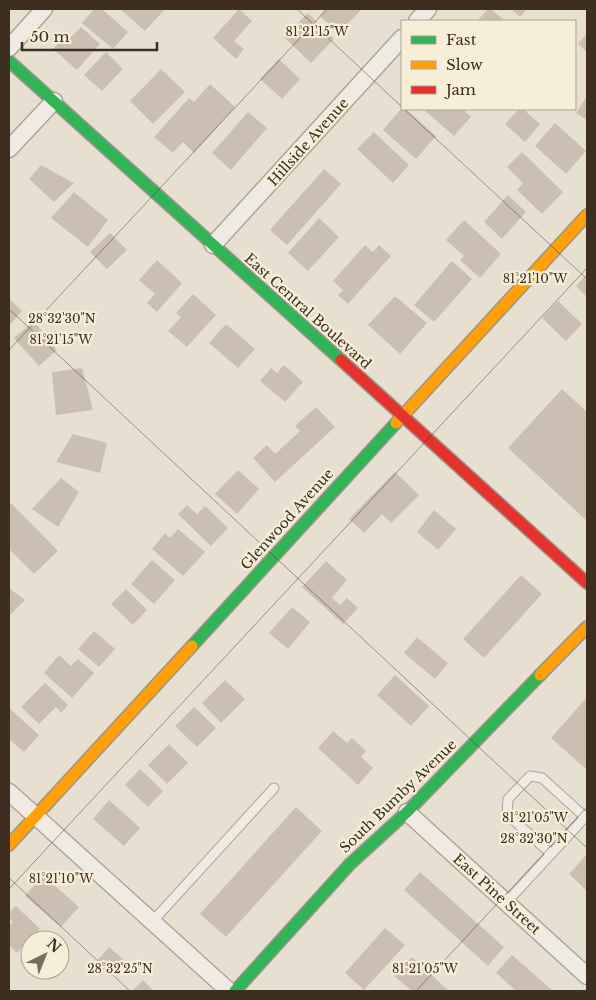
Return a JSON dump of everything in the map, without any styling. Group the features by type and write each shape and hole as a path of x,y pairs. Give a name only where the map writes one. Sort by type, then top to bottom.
{"street":[{"path":"9,48 44,9"},
{"path":"418,20 428,9"},
{"name":"Hillside Avenue","path":"213,246 401,39"},
{"name":"East Central Boulevard","path":"9,61 587,583"},
{"path":"9,149 54,101"},
{"name":"Glenwood Avenue","path":"9,845 587,214"},
{"name":"South Bumby Avenue","path":"235,991 350,864 407,812 587,627"},
{"path":"9,792 229,991"},
{"name":"East Pine Street","path":"407,812 587,976"}],"lane":[{"path":"506,903 586,816 542,778 530,776 508,799 507,814 551,854"},
{"path":"152,922 274,788"}],"building":[{"path":"94,9 102,9 128,32 113,49 82,23"},
{"path":"120,9 165,9 145,31"},
{"path":"239,9 252,21 234,41 244,49 236,59 213,38"},
{"path":"326,9 362,9 339,33 320,16"},
{"path":"488,9 491,9 504,20 478,20"},
{"path":"511,9 527,9 520,17"},
{"path":"308,13 334,39 311,63 284,37"},
{"path":"81,27 100,44 77,70 53,49 63,38 67,41"},
{"path":"587,34 587,53 578,43"},
{"path":"106,52 123,69 102,91 84,75"},
{"path":"279,59 300,79 282,99 260,79"},
{"path":"161,69 185,92 153,124 130,101"},
{"path":"210,84 235,107 194,153 183,142 173,153 154,137 189,98 194,102"},
{"path":"587,96 587,120 576,113"},
{"path":"401,109 407,110 436,136 416,159 383,130"},
{"path":"424,110 464,110 471,117 454,136"},
{"path":"518,110 524,110 540,124 525,142 505,124"},
{"path":"248,112 267,128 231,170 212,153"},
{"path":"555,123 586,151 566,174 535,146"},
{"path":"374,132 409,165 393,183 357,149"},
{"path":"522,152 563,192 542,214 517,190 523,183 507,167"},
{"path":"41,165 74,183 54,202 29,179"},
{"path":"324,169 341,184 287,245 270,230"},
{"path":"74,192 108,220 88,247 51,218"},
{"path":"508,195 526,212 502,239 484,222"},
{"path":"319,218 339,237 308,271 288,253"},
{"path":"464,220 501,254 480,278 460,260 464,256 446,240"},
{"path":"110,233 127,250 107,269 90,252"},
{"path":"365,245 373,252 379,245 391,256 348,304 338,295 343,290 333,281"},
{"path":"157,260 182,283 157,312 147,303 155,294 139,280"},
{"path":"452,261 472,279 434,322 414,305"},
{"path":"587,274 587,297 576,286"},
{"path":"193,294 216,315 187,347 168,331 181,317 176,313"},
{"path":"395,296 427,323 400,354 368,325"},
{"path":"9,298 22,311 9,326"},
{"path":"558,301 582,324 566,341 542,318"},
{"path":"34,321 57,350 39,366 14,338"},
{"path":"226,324 255,349 238,368 209,343"},
{"path":"284,365 303,382 285,402 260,381 271,368 277,373"},
{"path":"82,368 93,410 56,415 52,372"},
{"path":"562,389 587,412 587,521 508,448"},
{"path":"316,407 335,427 275,482 253,458 267,445 275,454 300,431 295,426"},
{"path":"73,434 107,443 100,473 56,462"},
{"path":"238,470 259,489 237,514 215,494"},
{"path":"395,472 419,495 391,523 382,514 364,533 349,519"},
{"path":"61,478 79,492 58,527 32,509"},
{"path":"11,503 58,551 34,574 9,549 9,508"},
{"path":"187,505 197,514 205,506 228,528 211,546 178,514"},
{"path":"434,510 456,529 438,550 417,532"},
{"path":"178,529 205,552 183,576 152,549 165,533 170,538"},
{"path":"152,560 175,580 154,604 131,584"},
{"path":"326,561 347,580 332,598 340,605 347,598 358,608 343,624 302,587"},
{"path":"521,575 542,594 484,658 463,639"},
{"path":"9,588 25,600 9,616"},
{"path":"126,589 147,610 133,625 111,604"},
{"path":"292,607 310,622 288,649 269,633"},
{"path":"94,631 115,649 99,667 78,649"},
{"path":"417,637 448,663 435,679 404,653"},
{"path":"59,655 71,666 78,659 94,673 72,698 44,673"},
{"path":"395,675 429,706 411,726 377,695"},
{"path":"225,680 245,699 221,723 202,703"},
{"path":"45,683 68,705 61,713 56,707 39,724 21,707"},
{"path":"587,697 587,770 551,738"},
{"path":"194,707 216,728 197,747 175,726"},
{"path":"9,708 39,735 24,752 9,739"},
{"path":"333,731 347,743 352,738 366,751 361,757 373,768 358,785 318,748"},
{"path":"169,744 188,763 167,784 148,765"},
{"path":"140,769 163,791 148,807 125,785"},
{"path":"109,800 140,828 124,846 93,819"},
{"path":"296,807 322,831 226,937 200,914"},
{"path":"587,854 587,891 569,874"},
{"path":"420,872 504,947 488,966 404,890"},
{"path":"43,875 79,907 61,927 25,896"},
{"path":"16,906 40,929 20,930 20,950 17,953 9,945 9,927 13,922 9,918 9,913"},
{"path":"385,928 405,945 364,990 345,973"},
{"path":"109,947 124,960 110,976 95,963"},
{"path":"512,955 553,991 516,991 496,973"},
{"path":"412,957 449,991 412,991 394,976"},
{"path":"143,980 154,991 132,991"}],"traffic: fast":[{"path":"9,61 341,360"},
{"path":"192,646 396,423"},
{"path":"235,991 350,864 407,812 540,675"}],"traffic: slow":[{"path":"396,423 587,215"},
{"path":"540,675 587,627"},
{"path":"9,845 192,646"}],"traffic: jam":[{"path":"341,360 587,583"}]}
